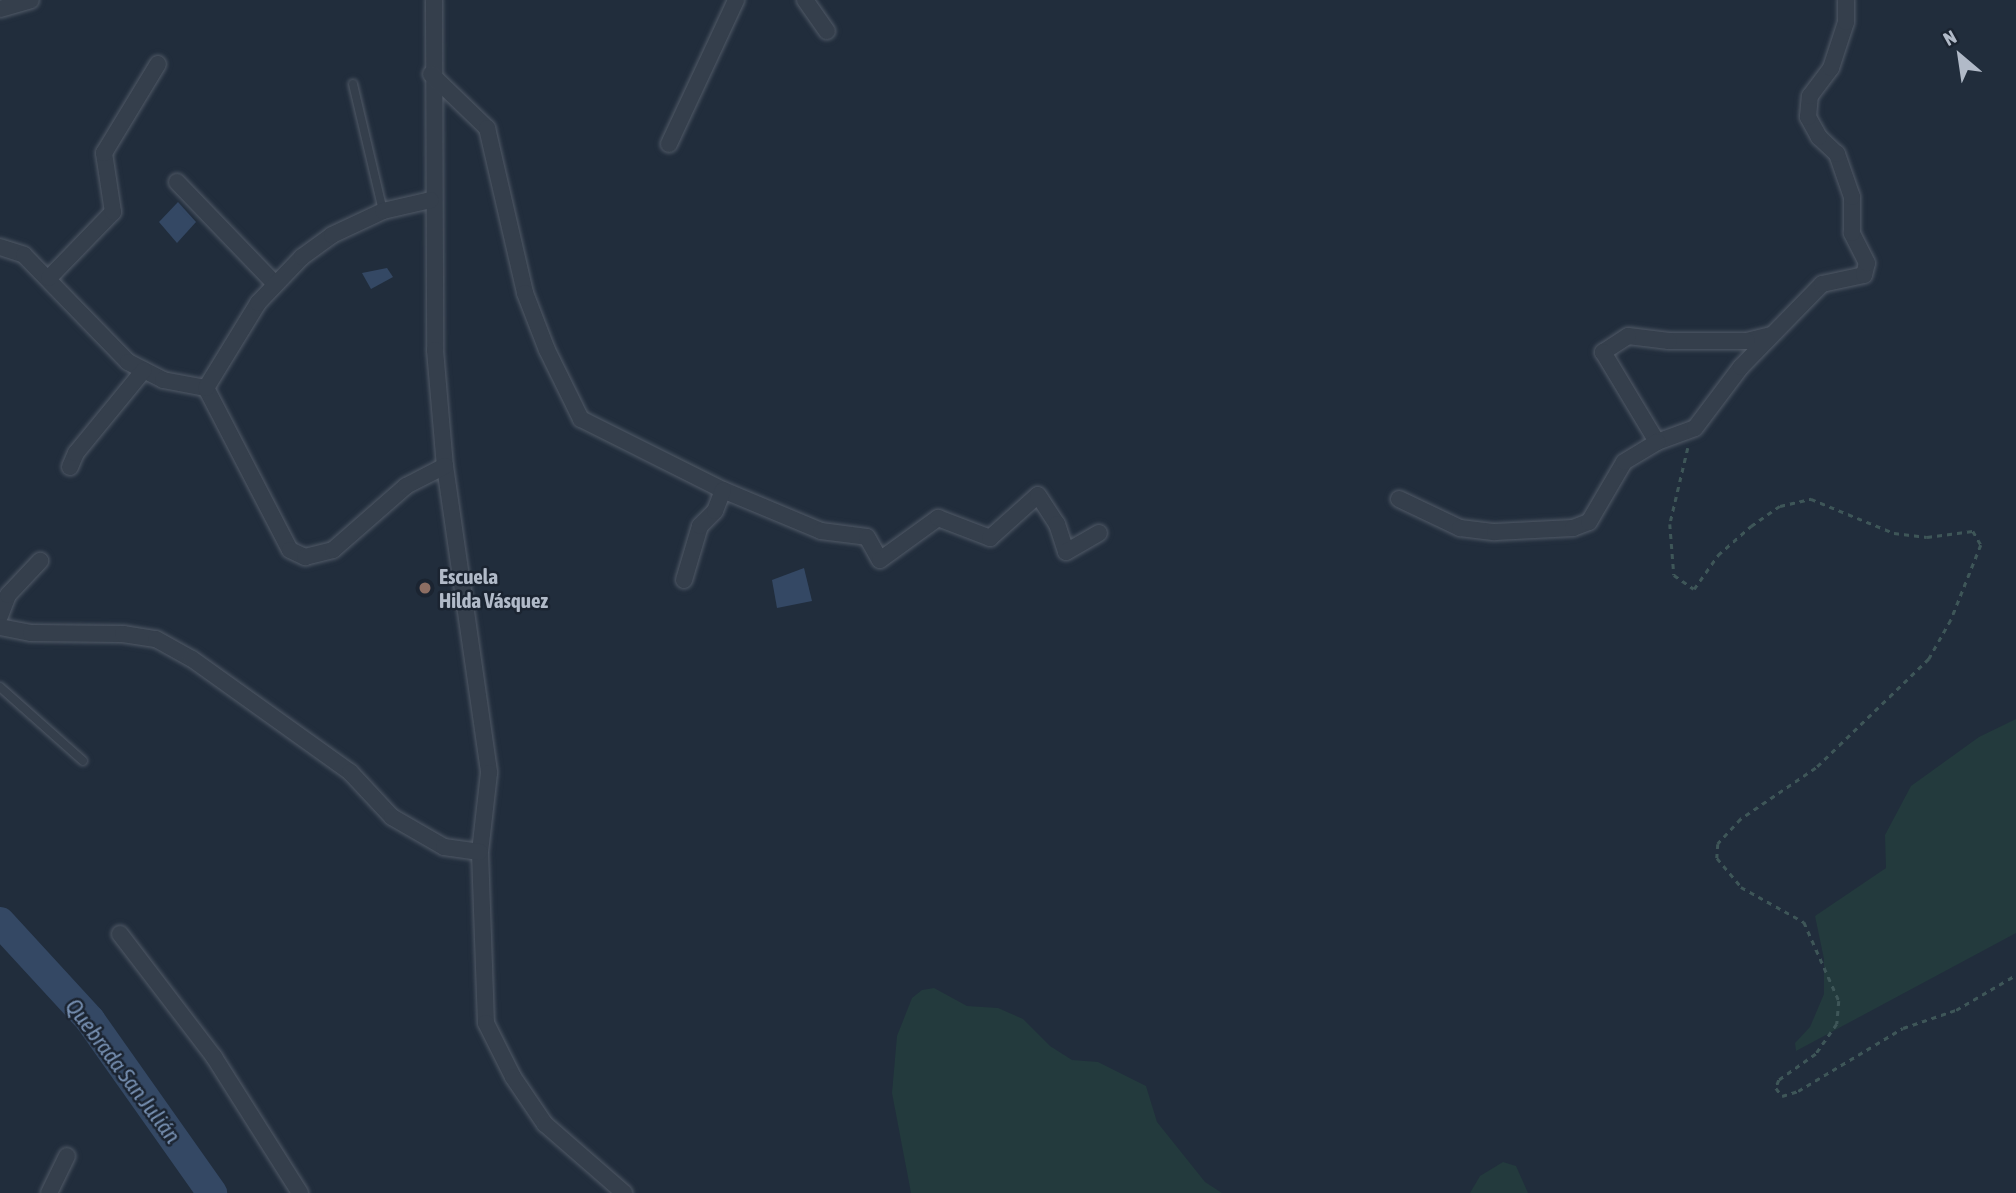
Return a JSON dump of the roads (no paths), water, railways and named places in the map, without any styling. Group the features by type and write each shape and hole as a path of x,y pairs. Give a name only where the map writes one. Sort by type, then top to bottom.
{"street":[{"path":"0,9 31,0"},
{"path":"434,0 431,200 435,350 445,466 489,773 480,852 486,1023 513,1077 545,1124 624,1193"},
{"path":"669,144 736,0"},
{"path":"804,0 827,31"},
{"path":"1399,499 1460,528 1495,532 1573,528 1589,522 1624,462 1657,442 1695,428 1771,335 1822,284 1864,275 1867,263 1852,233 1852,197 1837,154 1819,136 1808,117 1810,96 1831,68 1846,22 1846,0"},
{"path":"49,278 113,212 104,153 158,64"},
{"path":"431,74 487,128 525,293 547,350 582,419 723,490 821,531 867,537 880,560 939,517 990,538 1038,495 1057,524 1066,552 1098,533"},
{"path":"177,182 275,284"},
{"path":"206,388 233,338 275,284 332,235 383,211 431,200"},
{"path":"0,247 24,255 49,278 100,336 144,370 163,380 206,388"},
{"path":"1657,442 1603,352 1628,336 1682,341 1747,341 1771,335"},
{"path":"70,467 76,453 144,370"},
{"path":"206,388 276,529 290,550 305,557 333,550 406,486 445,466"},
{"path":"684,580 700,526 715,511 723,490"},
{"path":"0,616 8,595 40,561"},
{"path":"0,627 31,633 123,634 156,639 192,659 350,772 392,817 444,847 480,852"},
{"path":"120,934 214,1057 300,1193"},
{"path":"49,1193 67,1156"}],"lane":[{"path":"353,84 383,211"},
{"path":"0,687 83,761"}],"water":[{"path":"178,202 196,222 177,243 159,222"},
{"path":"387,268 393,277 371,289 362,273"},
{"path":"804,568 812,601 777,608 772,580"}],"waterway":[{"name":"Quebrada San Julián","path":"0,922 90,1020 212,1193"}],"place":[{"name":"Escuela Hilda Vásquez","path":"425,588"}]}
